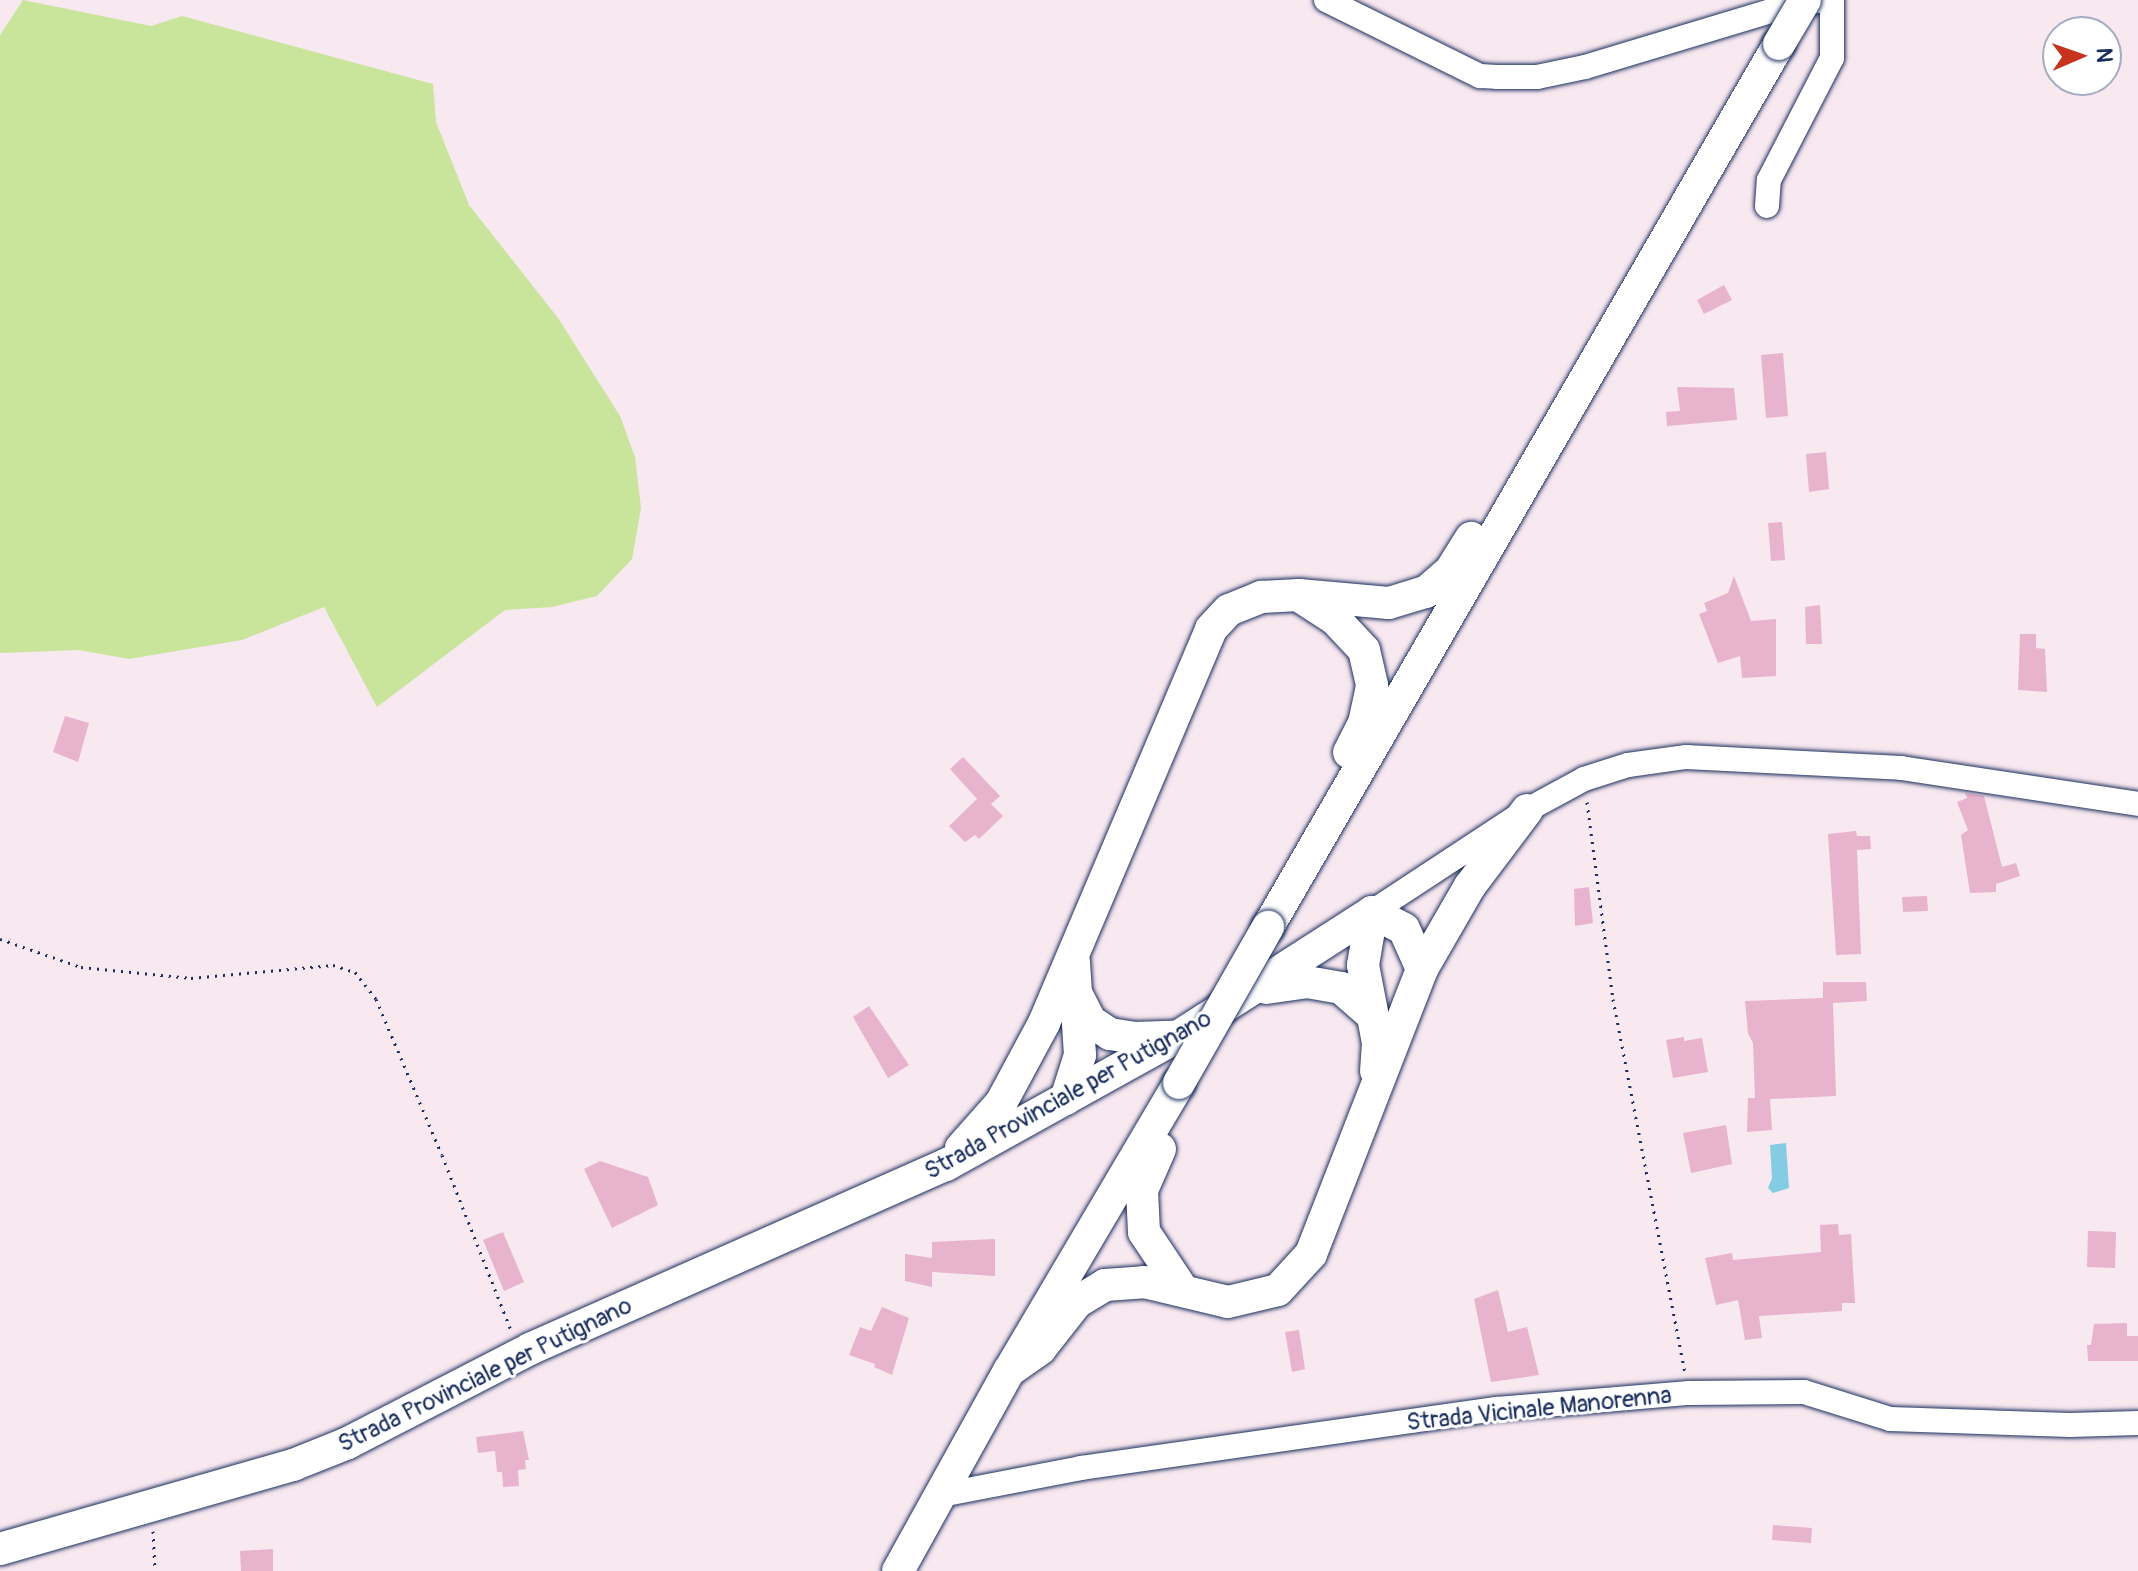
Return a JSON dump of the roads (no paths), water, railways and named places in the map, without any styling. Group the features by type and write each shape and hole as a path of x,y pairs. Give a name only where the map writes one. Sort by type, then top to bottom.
{"main road":[{"path":"898,1571 1009,1371 1176,1088 1319,834 1779,44 1791,5"},
{"path":"946,1165 1001,1103 1044,1023 1211,629 1229,610 1261,597 1299,595 1389,603 1426,592 1451,570 1486,514 1521,489"},
{"path":"1299,595 1335,619 1364,650 1372,686 1364,723 1334,779 1319,834"},
{"path":"1009,1371 1040,1349 1077,1302 1105,1285 1144,1282 1228,1302 1278,1290 1311,1254 1422,969 1470,886 1527,810"},
{"path":"1375,1085 1378,1043 1363,965 1372,912 1404,929 1422,969"},
{"name":"Strada Provinciale per Putignano","path":"0,1549 293,1465 348,1443 520,1354 946,1165 1179,1036 1372,912"},
{"path":"1066,1099 1080,1055 1074,952"},
{"path":"1255,990 1307,982 1341,988 1370,1013"},
{"path":"1076,992 1090,1021 1110,1034 1134,1038 1179,1036"},
{"path":"1044,1023 1046,1062 1066,1099"},
{"path":"1176,1088 1165,1139 1142,1190 1144,1232 1182,1289"}],"street":[{"path":"1326,0 1480,76 1497,77 1537,77 1585,67 1791,5 1823,0"},
{"path":"1767,206 1769,180 1832,58 1832,0"},
{"name":"Strada Provinciale per Putignano","path":"1372,912 1527,810 1584,779 1628,765 1686,757 1901,768 2138,804"},
{"name":"Strada Vicinale Manorenna","path":"941,1495 1081,1468 1497,1409 1689,1393 1804,1392 1890,1419 2070,1425 2138,1423"}],"water":[{"path":"1786,1143 1789,1188 1773,1193 1768,1188 1772,1178 1770,1145"}]}
